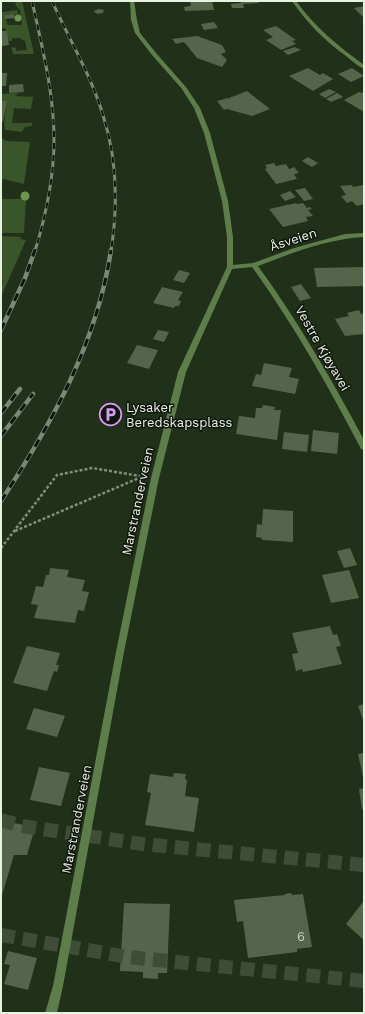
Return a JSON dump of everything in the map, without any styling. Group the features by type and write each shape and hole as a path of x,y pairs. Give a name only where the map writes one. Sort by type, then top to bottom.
{"street":[{"name":"Marstranderveien","path":"51,1013 58,986 154,478 182,372 230,267 230,237 225,201 207,133 197,108 184,88 138,33 134,20 132,1"},
{"path":"294,1 301,13 329,40 364,67"},
{"name":"Åsveien","path":"230,267 254,265 296,249 345,236 364,235"},
{"name":"Vestre Kjøyavei","path":"254,265 280,299 312,350 364,447"}],"path":[{"path":"1,548 14,531 57,475 92,468 143,476 14,531"}],"green space":[{"path":"15,1 22,1 34,54 13,54 11,47 16,48 16,51 27,50 25,41 19,38 12,38 12,41 9,41 5,28 1,29 1,12 17,10 18,14 4,15 8,25 22,25 20,10 16,6"},
{"path":"19,93 15,96 33,97 31,109 14,108 12,123 32,123 32,126 25,127 22,132 5,130 4,123 7,101 1,101 1,94"},
{"path":"1,138 7,141 30,142 24,184 3,179 1,186"},
{"path":"1,199 26,199 24,233 1,233"},
{"path":"1,236 21,237 20,239 26,240 1,297 1,285 3,281 1,280"}],"building":[{"path":"190,1 212,1 214,10 185,11 184,7 191,6"},
{"path":"240,1 258,1 259,3 243,4 244,8 232,8 231,4 241,3"},
{"path":"364,6 364,18 354,8"},
{"path":"95,10 104,10 103,13 98,14 94,12"},
{"path":"14,14 15,18 5,19 4,15"},
{"path":"214,22 218,28 204,30 201,24"},
{"path":"276,26 296,40 292,41 296,44 281,50 266,40 273,37 263,30"},
{"path":"1,31 7,31 9,45 1,46"},
{"path":"197,36 222,45 226,52 221,54 227,60 222,67 197,58 184,42 176,44 172,39"},
{"path":"295,47 301,50 288,55 283,51"},
{"path":"308,68 320,75 323,73 333,79 313,91 289,76"},
{"path":"352,68 364,76 351,82 338,74"},
{"path":"1,73 7,73 6,86 1,86"},
{"path":"23,84 24,92 9,93 9,85"},
{"path":"329,89 336,92 325,98 319,94"},
{"path":"247,91 270,109 252,116 227,109 224,110 217,101 228,98 231,100 229,98"},
{"path":"359,92 364,93 364,112 344,100"},
{"path":"337,93 343,97 331,102 326,99"},
{"path":"1,101 7,101 3,122 1,122"},
{"path":"308,157 318,163 312,167 302,161"},
{"path":"274,163 276,166 286,164 289,169 294,167 299,173 294,174 297,179 276,184 265,169 267,168 265,165"},
{"path":"352,185 353,187 364,185 364,204 357,206 352,201 347,203 341,196 346,195 340,186"},
{"path":"305,188 313,199 304,201 295,190"},
{"path":"290,191 296,197 285,201 280,195"},
{"path":"296,203 303,203 307,208 310,207 312,209 308,210 313,216 306,217 308,221 283,227 269,209"},
{"path":"364,267 364,286 317,287 314,268"},
{"path":"179,270 190,273 184,283 173,280"},
{"path":"301,284 311,298 300,301 291,287"},
{"path":"162,287 183,292 178,300 181,301 179,306 175,306 174,308 153,303"},
{"path":"359,310 361,314 364,313 364,332 362,332 364,334 345,336 335,319 349,316 347,313"},
{"path":"158,330 169,332 164,342 153,339"},
{"path":"137,345 158,350 149,369 127,363"},
{"path":"264,363 292,368 289,377 299,379 295,394 252,386 256,374 261,375"},
{"path":"263,405 275,407 274,410 281,410 277,440 236,434 239,416 255,418 256,408 262,408"},
{"path":"313,430 339,433 337,454 311,451"},
{"path":"284,432 309,435 307,452 282,449"},
{"path":"263,509 293,511 293,542 262,540 262,538 256,537 257,524 262,525"},
{"path":"350,548 357,565 344,568 337,551"},
{"path":"50,568 69,570 67,577 85,580 82,591 89,592 84,611 78,610 75,623 34,618 38,605 31,604 36,586 43,587 46,575 49,575"},
{"path":"349,570 359,598 331,603 322,575"},
{"path":"330,626 333,635 337,634 341,646 336,647 342,664 303,672 302,669 296,671 292,654 298,653 292,633"},
{"path":"27,646 60,653 56,665 59,665 57,672 54,671 47,691 13,683"},
{"path":"364,704 364,722 358,706"},
{"path":"34,708 65,716 57,737 26,729"},
{"path":"364,753 364,781 358,754"},
{"path":"39,767 70,773 61,806 30,800"},
{"path":"174,773 186,774 185,779 187,780 185,796 199,798 194,832 145,825 151,793 147,792 150,774 173,777"},
{"path":"364,788 364,809 362,809 359,789"},
{"path":"1,820 28,826 27,830 34,831 27,855 14,855 2,895 1,895"},
{"path":"291,893 292,895 303,894 312,947 297,949 297,952 248,958 243,921 237,922 234,900 285,895"},
{"path":"363,902 364,903 364,940 346,924"},
{"path":"124,903 170,904 167,973 158,973 158,979 143,978 143,972 120,971"},
{"path":"8,951 37,958 28,990 4,984 10,965 4,964"}],"tunnel":[{"path":"1,820 22,826 142,844 364,865"},
{"path":"1,935 128,957 364,981"}],"railway":[{"path":"32,1 50,87 54,140 53,168 49,196 35,251"},
{"path":"52,1 92,86 108,131 114,165 115,182 115,217 111,251"},
{"path":"1,330 25,278 35,250"},
{"path":"1,501 38,442 70,381 95,317 111,250"},
{"path":"1,413 20,389"},
{"path":"1,436 33,394"}],"place":[{"name":"Lysaker Beredskapsplass","path":"111,414"}]}
